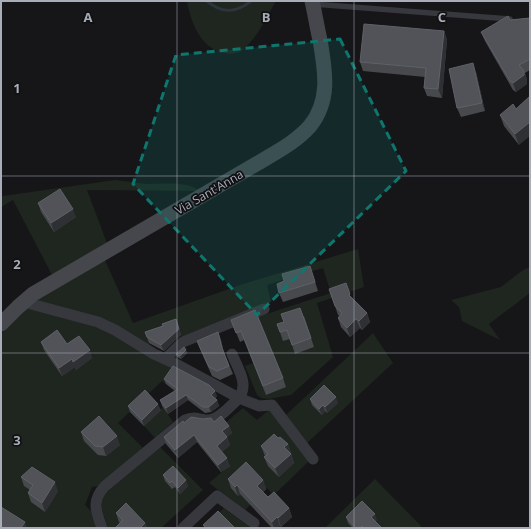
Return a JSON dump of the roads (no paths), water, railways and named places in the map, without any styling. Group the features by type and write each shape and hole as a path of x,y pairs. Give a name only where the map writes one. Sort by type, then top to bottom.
{"street":[{"name":"Via Sant'Anna","path":"1,324 25,300 49,284 258,163 292,142 303,133 316,116 323,101 325,92 324,66 313,3"},
{"path":"25,300 31,304 98,322 115,330 154,354 178,365 238,398 259,406 272,405 313,459"},
{"path":"165,359 184,342 264,309"},
{"path":"102,528 97,513 96,502 100,492 105,486 185,420 194,417 206,420 213,419 242,394 244,384 243,379 232,354"},
{"path":"183,528 217,496 254,524"}],"lane":[{"name":"Via Sant'Anna","path":"313,3 514,20"}],"waterway":[{"path":"207,1 224,10 234,10 251,1"}]}
